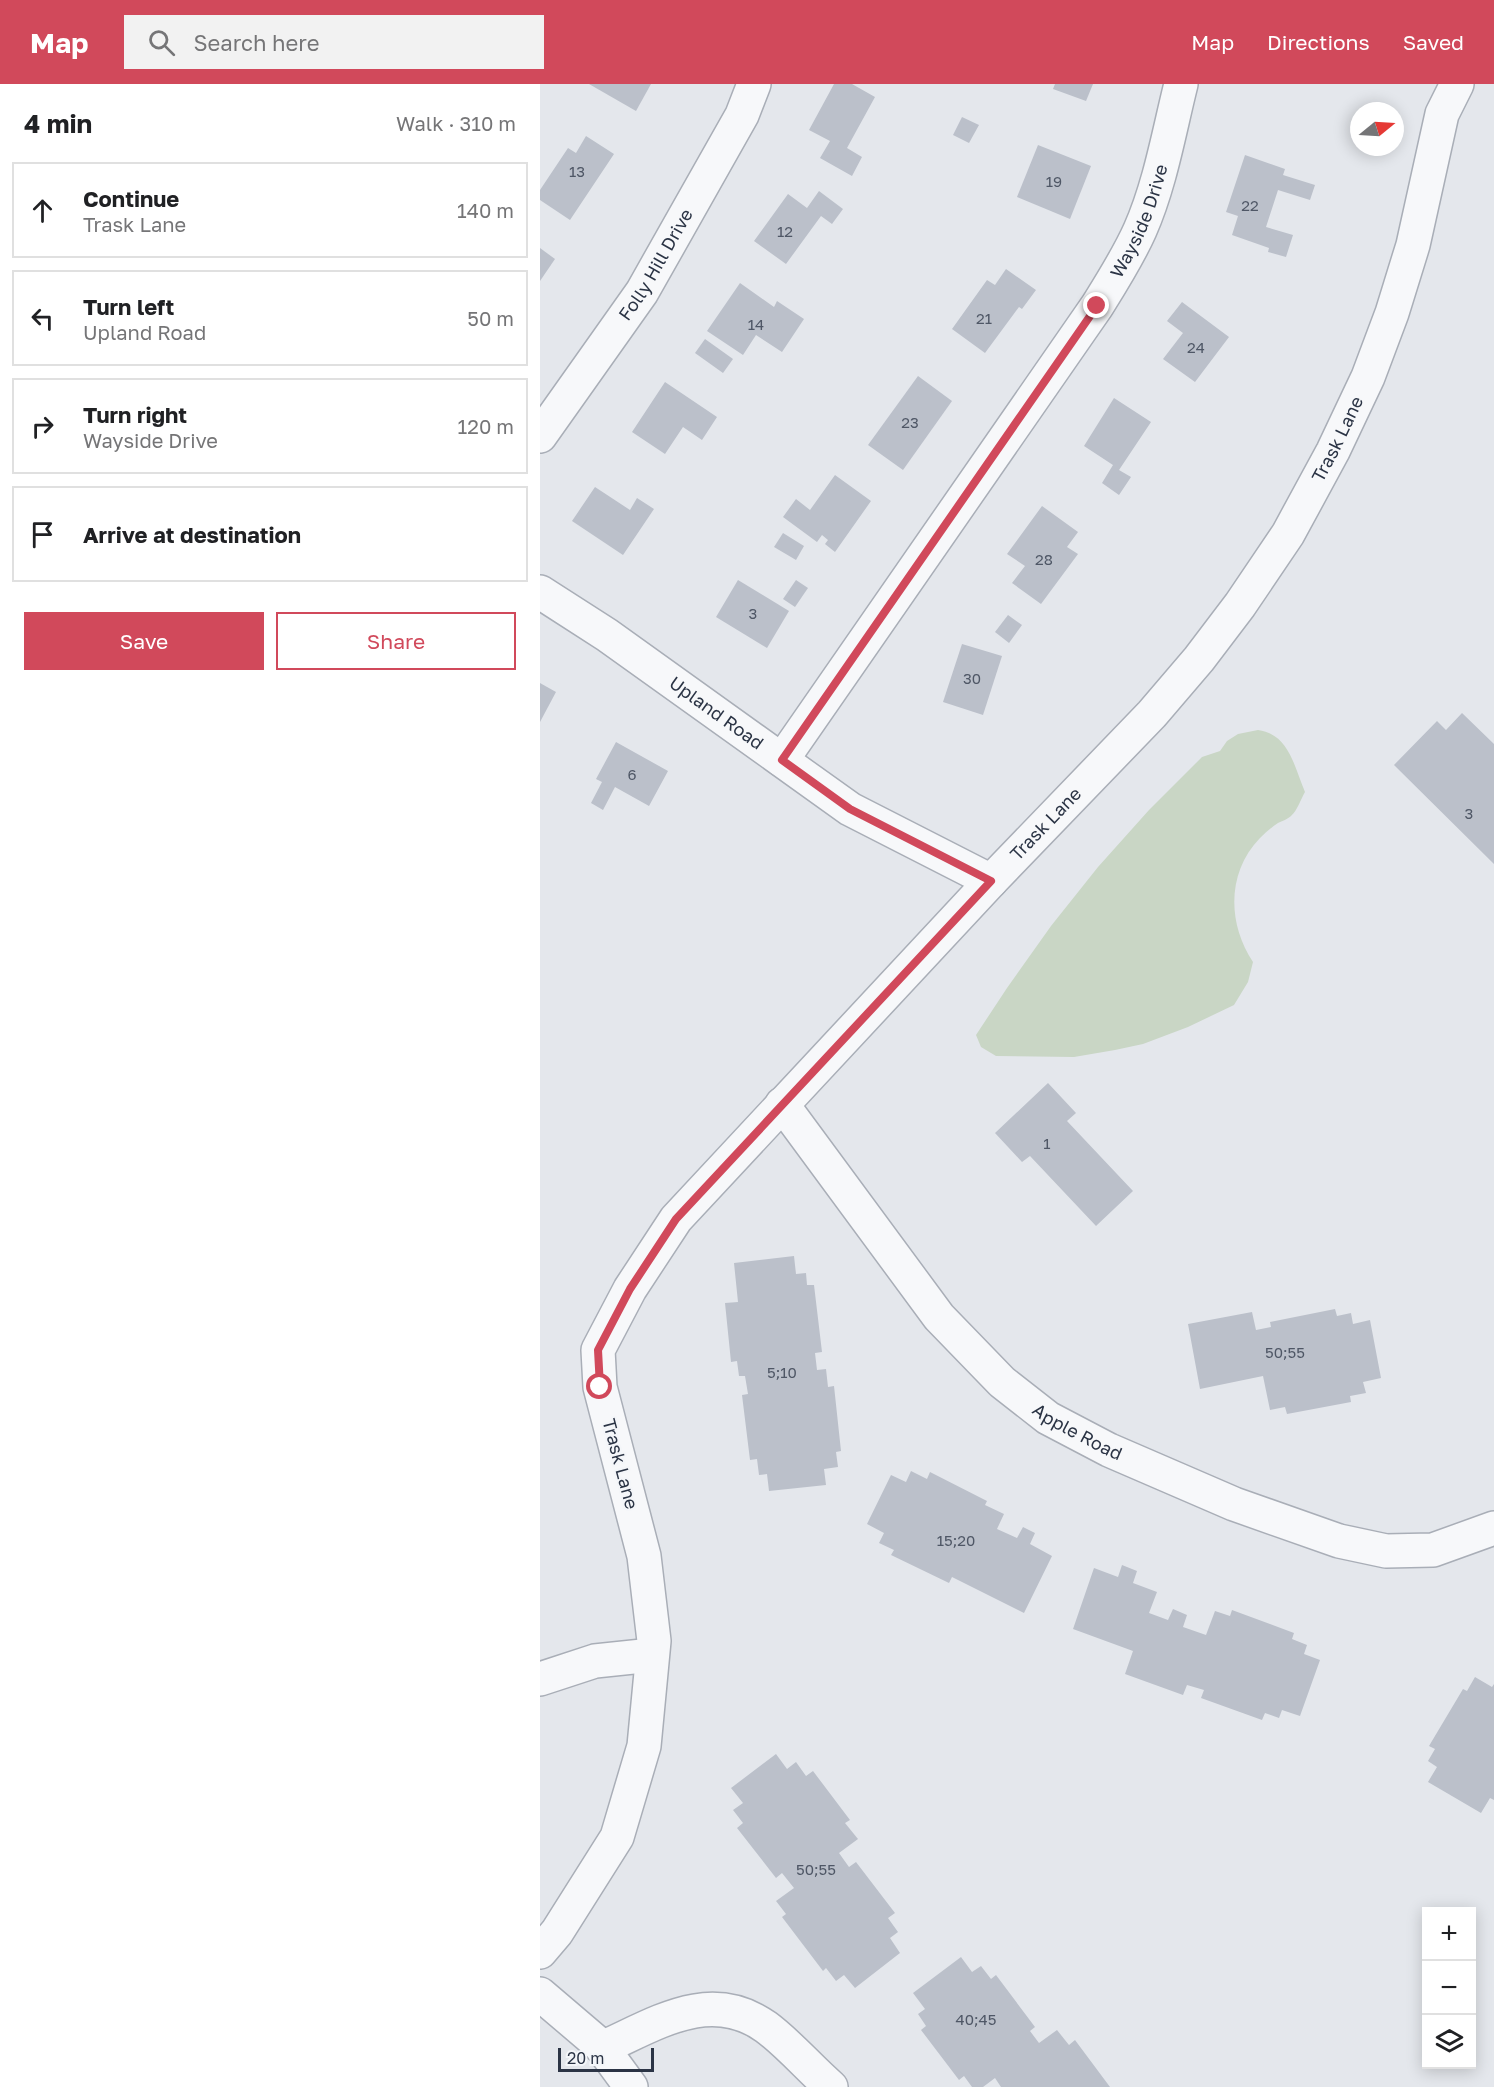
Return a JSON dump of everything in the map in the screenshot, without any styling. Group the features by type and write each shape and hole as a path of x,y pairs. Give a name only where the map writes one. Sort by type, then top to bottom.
{"street":[{"name":"Folly Hill Drive","path":"540,436 642,292 704,186 742,115 754,84"},
{"name":"Wayside Drive","path":"782,760 1097,306 1121,267 1144,217 1182,84"},
{"name":"Trask Lane","path":"540,1952 557,1932 617,1837 644,1746 654,1641 644,1556 600,1387 598,1350 630,1289 676,1219 991,881 1152,714 1199,659 1240,605 1288,534 1334,451 1368,377 1392,313 1413,245 1442,114 1457,84"},
{"name":"Upland Road","path":"540,592 607,634 850,809 991,881"},
{"name":"Apple Road","path":"782,1104 939,1317 1002,1382 1048,1418 1109,1450 1234,1504 1339,1541 1386,1551 1433,1550 1494,1528"},
{"path":"540,1679 595,1661 652,1655"},
{"path":"540,1994 602,2048 631,2087"},
{"path":"602,2048 674,2015 706,2008 740,2013 766,2028 831,2087"}],"green space":[{"path":"1258,730 1277,738 1284,745 1305,792 1293,814 1260,838 1249,851 1241,866 1234,898 1235,915 1244,947 1253,962 1248,982 1234,1005 1188,1027 1143,1044 1074,1057 996,1056 981,1047 976,1035 1051,926 1098,867 1149,810 1202,757 1220,751 1227,741 1238,734"}],"building":[{"path":"589,84 651,84 636,111"},
{"path":"834,84 852,84 875,97 847,148 862,157 852,176 820,158 830,141 809,130"},
{"path":"1055,84 1093,84 1086,101 1053,89"},
{"path":"962,117 979,125 969,143 953,135"},
{"path":"586,136 614,154 570,220 540,200 540,190 568,148 576,153"},
{"path":"1038,145 1091,166 1070,219 1017,197"},
{"path":"1245,155 1285,169 1283,175 1315,185 1310,200 1278,190 1266,227 1293,235 1286,257 1268,252 1269,248 1232,235 1238,216 1226,212"},
{"path":"819,191 843,209 832,224 821,216 786,264 754,241 788,194 807,208"},
{"path":"540,248 555,259 540,281"},
{"path":"1006,269 1036,290 1022,309 1019,307 985,353 952,329 987,280 995,285"},
{"path":"740,283 774,307 777,301 804,319 782,352 756,335 743,355 707,331"},
{"path":"1182,302 1229,337 1195,382 1163,359 1183,333 1167,321"},
{"path":"705,339 733,359 723,373 695,353"},
{"path":"918,376 952,401 903,470 868,445"},
{"path":"665,382 717,417 702,440 683,427 665,454 632,432"},
{"path":"1114,398 1151,422 1119,470 1131,477 1119,495 1102,483 1113,465 1084,446"},
{"path":"835,475 871,501 835,552 825,544 828,540 822,535 817,542 783,517 796,499 810,510"},
{"path":"595,487 630,510 637,498 654,509 623,555 572,521"},
{"path":"1042,506 1078,532 1067,547 1078,554 1041,604 1012,583 1025,566 1007,554"},
{"path":"783,533 804,546 796,560 774,547"},
{"path":"738,580 789,611 767,648 716,617"},
{"path":"796,580 808,588 795,607 783,599"},
{"path":"1008,615 1022,625 1009,643 995,632"},
{"path":"962,644 1002,656 983,715 943,702"},
{"path":"540,683 556,692 540,722"},
{"path":"1462,713 1494,744 1494,864 1394,765 1437,721 1446,730"},
{"path":"616,742 668,771 649,806 615,787 603,810 591,803 602,782 596,779"},
{"path":"1048,1083 1076,1113 1067,1121 1133,1191 1096,1226 1030,1156 1022,1162 995,1133"},
{"path":"794,1256 796,1274 806,1273 807,1285 814,1285 822,1352 815,1353 817,1370 826,1369 828,1387 834,1386 841,1451 836,1452 838,1467 824,1469 826,1485 769,1491 767,1474 759,1475 757,1459 750,1460 742,1395 748,1394 745,1376 739,1376 737,1361 731,1362 725,1303 738,1302 734,1263"},
{"path":"1335,1309 1337,1316 1351,1313 1353,1324 1370,1320 1381,1378 1363,1382 1366,1393 1350,1396 1351,1402 1287,1414 1285,1407 1270,1410 1263,1376 1200,1389 1188,1324 1252,1312 1256,1330 1271,1327 1270,1322"},
{"path":"911,1471 927,1479 930,1472 987,1501 985,1505 1004,1514 997,1529 1017,1538 1023,1527 1035,1533 1030,1544 1052,1556 1024,1613 952,1577 949,1583 891,1555 894,1550 879,1543 884,1533 867,1524 891,1475 906,1482"},
{"path":"1122,1565 1137,1571 1133,1583 1157,1592 1149,1613 1168,1620 1173,1609 1187,1615 1183,1627 1206,1635 1215,1611 1230,1616 1232,1610 1294,1633 1292,1639 1307,1645 1304,1654 1320,1660 1300,1716 1282,1710 1279,1718 1265,1713 1262,1720 1201,1698 1204,1690 1187,1685 1183,1695 1125,1674 1133,1651 1073,1629 1094,1568 1118,1577"},
{"path":"1475,1677 1492,1687 1494,1684 1494,1800 1490,1798 1481,1813 1428,1782 1437,1767 1428,1761 1435,1749 1429,1746 1463,1689 1467,1691"},
{"path":"776,1754 787,1769 796,1762 806,1776 813,1771 850,1820 845,1823 858,1839 839,1853 849,1867 856,1862 895,1913 888,1918 898,1932 890,1938 900,1953 855,1988 844,1975 836,1981 826,1968 823,1971 782,1917 786,1914 776,1901 794,1888 782,1873 776,1878 737,1828 743,1823 733,1810 743,1803 731,1788"},
{"path":"961,1957 972,1972 981,1966 991,1979 996,1975 1035,2027 1030,2031 1039,2043 1057,2030 1069,2045 1075,2040 1110,2087 1001,2087 995,2078 983,2087 972,2087 964,2076 959,2080 921,2030 926,2026 918,2014 925,2009 913,1993"}],"route":[{"path":"600,1387 598,1350 630,1289 676,1219 991,881 850,809 782,760 1097,306"}]}
